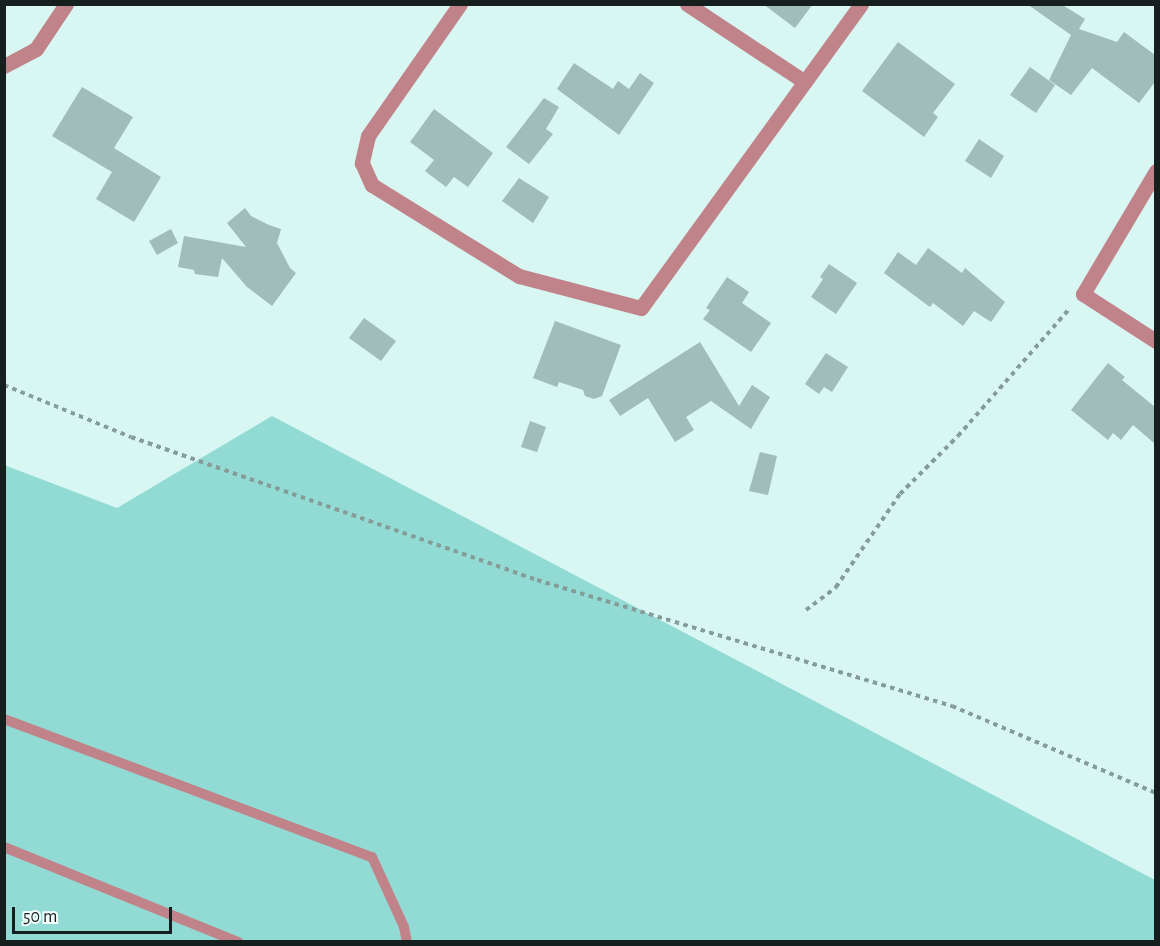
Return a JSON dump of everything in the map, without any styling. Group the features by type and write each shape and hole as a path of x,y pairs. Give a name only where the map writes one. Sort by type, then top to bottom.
{"street":[{"path":"4,66 36,49 66,4"},
{"path":"459,4 368,136 362,163 372,185 519,276 641,308 861,4"},
{"path":"687,4 805,82"},
{"path":"1155,171 1083,294 1155,341"}],"lane":[{"path":"4,719 372,857 404,927 407,942"},
{"path":"4,847 238,942"}],"path":[{"path":"806,610 836,587 900,494 958,436 1083,294"},
{"path":"4,385 131,437 537,580 952,706 1155,793"}],"shaded area":[{"path":"272,416 1155,880 1155,941 5,941 4,465 117,508"}],"building":[{"path":"763,4 813,4 795,28"},
{"path":"1027,4 1061,4 1085,19 1079,29 1117,42 1124,32 1155,55 1155,82 1139,103 1092,68 1071,95 1049,80 1071,35"},
{"path":"898,42 955,84 933,113 938,117 924,137 862,91"},
{"path":"574,63 613,89 618,81 629,89 640,73 654,83 619,135 557,89"},
{"path":"1030,67 1055,85 1036,113 1010,95"},
{"path":"82,87 133,117 114,148 161,177 134,222 96,199 112,172 52,136"},
{"path":"544,98 559,107 546,129 553,134 529,164 506,147"},
{"path":"434,109 493,153 468,187 454,177 446,187 425,171 434,160 410,142"},
{"path":"979,139 1004,156 991,178 965,161"},
{"path":"519,178 549,197 533,223 502,201"},
{"path":"245,208 251,216 281,229 277,243 290,268 296,273 272,306 247,287 222,258 218,277 195,274 194,270 178,267 184,236 246,247 227,223"},
{"path":"171,229 178,243 157,255 149,241"},
{"path":"928,248 962,273 965,268 1005,302 991,322 974,311 963,326 933,303 930,307 884,273 898,252 916,265"},
{"path":"829,264 857,283 836,314 811,297 823,279 820,277"},
{"path":"727,277 749,292 742,303 771,323 751,352 703,319 710,310 706,308"},
{"path":"364,318 396,341 381,361 349,338"},
{"path":"555,321 621,345 602,396 594,399 585,396 583,390 559,382 557,387 533,378"},
{"path":"700,342 739,406 752,385 770,397 751,429 711,401 686,417 694,430 675,442 648,398 620,416 609,400"},
{"path":"826,353 848,367 832,392 824,387 819,394 805,384"},
{"path":"1108,363 1125,377 1122,380 1155,407 1155,444 1133,425 1121,440 1113,433 1108,440 1071,410"},
{"path":"530,421 546,427 537,452 521,447"},
{"path":"760,452 777,456 768,495 749,491"}]}
